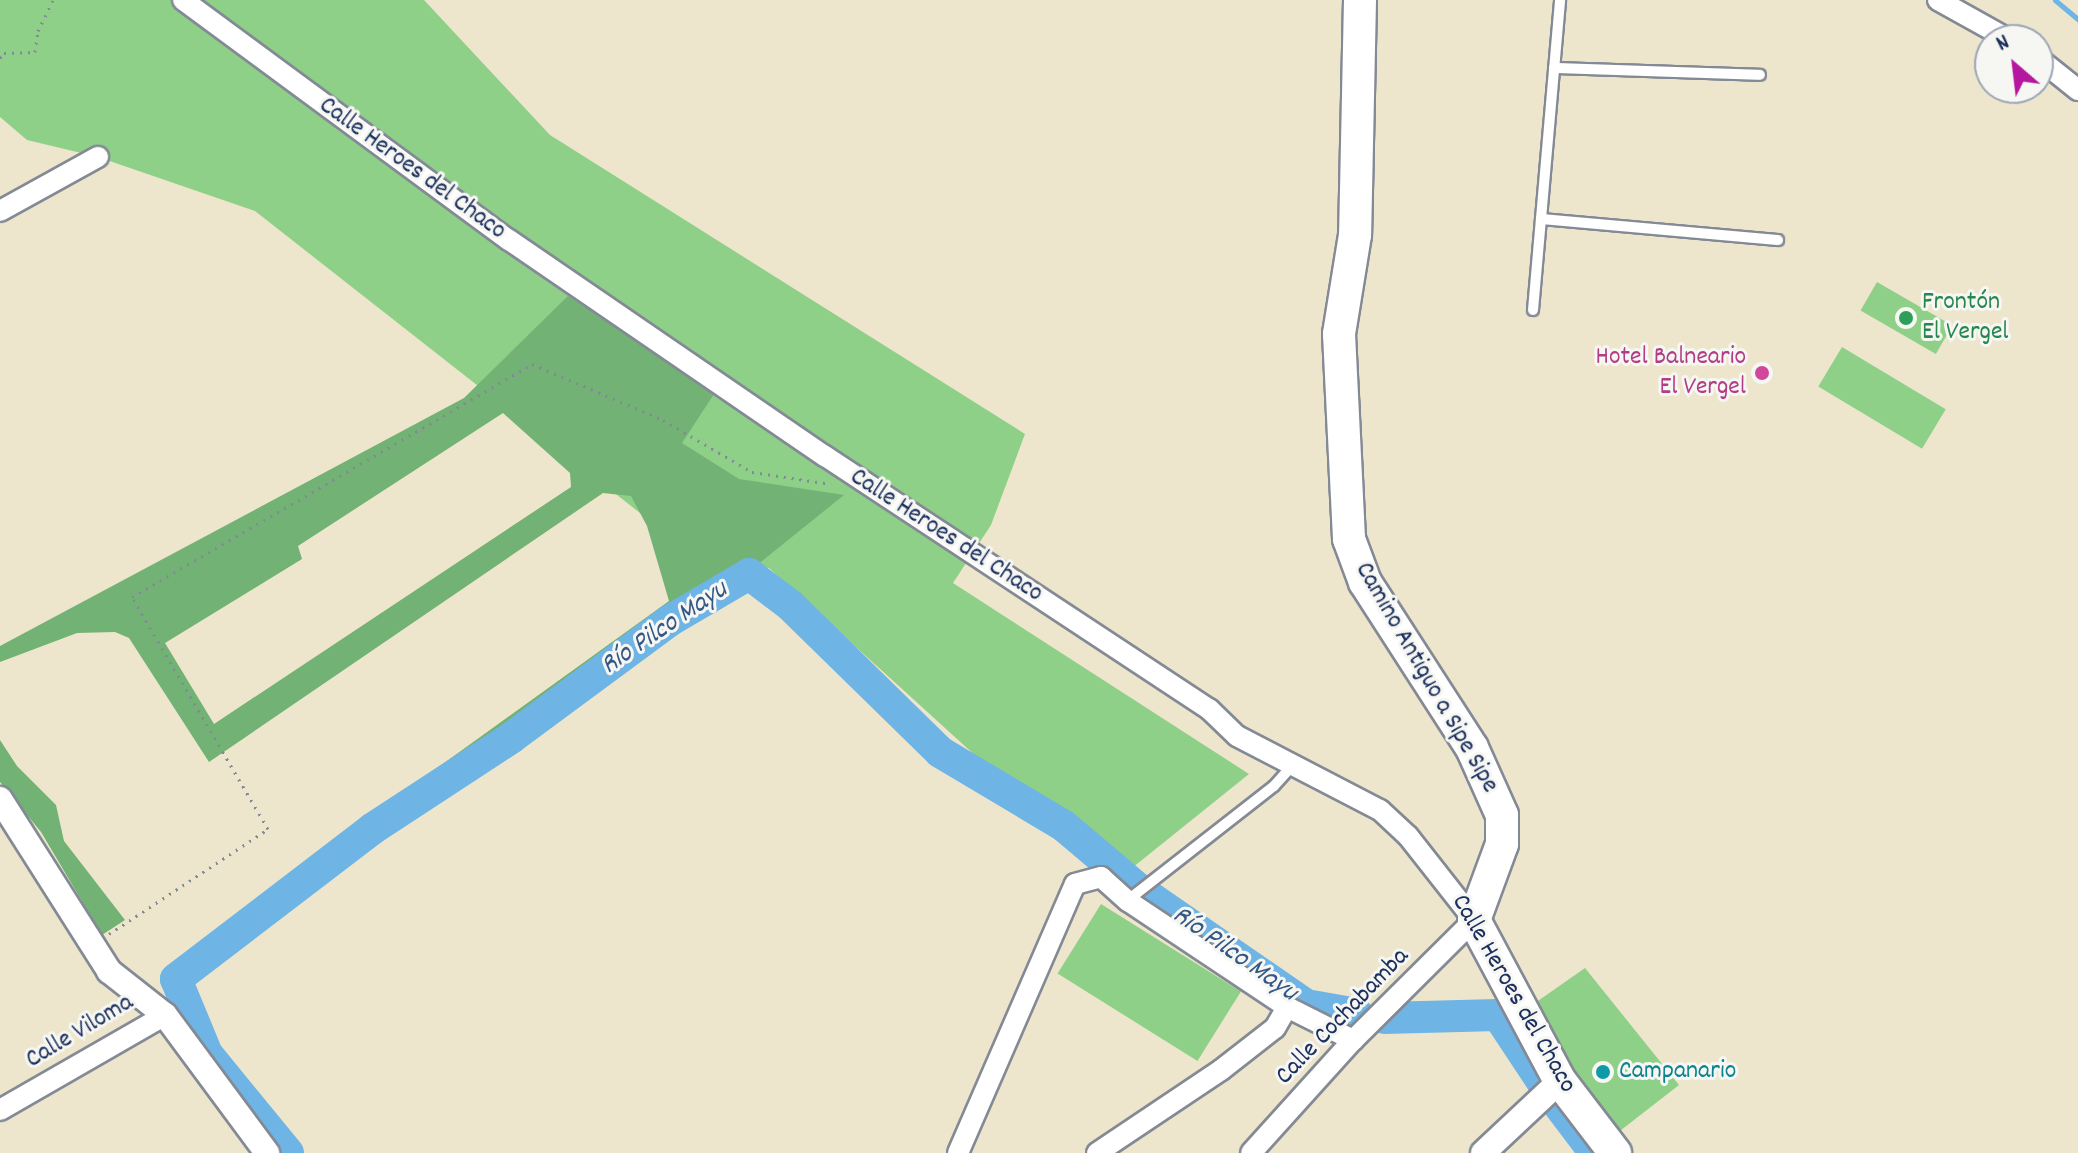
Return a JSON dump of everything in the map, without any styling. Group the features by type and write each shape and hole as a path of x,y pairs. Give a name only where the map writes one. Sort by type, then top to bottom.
{"main road":[{"name":"Camino Antiguo a Sipe Sipe","path":"1360,0 1355,235 1339,334 1349,539 1365,582 1472,748 1502,815 1502,844 1474,920"},
{"name":"Calle Heroes del Chaco","path":"1474,920 1560,1081 1615,1153"}],"street":[{"name":"Calle Heroes del Chaco","path":"183,0 509,240 1209,709 1237,736 1380,810 1438,871 1474,920"},
{"path":"1938,0 1981,24"},
{"path":"2054,71 2078,90"},
{"path":"0,211 98,157"},
{"path":"0,799 109,971 165,1015"},
{"path":"958,1153 1075,884 1101,877 1128,901 1287,1007 1353,1040"},
{"name":"Calle Cochabamba","path":"1251,1153 1353,1040 1474,920"},
{"path":"1097,1153 1221,1070 1275,1028 1287,1007"},
{"name":"Calle Viloma","path":"0,1110 165,1015 267,1153"},
{"path":"1483,1153 1560,1081"}],"lane":[{"path":"1533,310 1560,0"},
{"path":"1554,68 1760,75"},
{"path":"1541,219 1778,240"},
{"path":"1128,901 1274,786 1293,765"}],"path":[{"path":"0,58 4,53 35,52 38,31 53,0"},
{"path":"93,946 268,829 132,597 532,364 663,420 752,472 838,485"}],"green space":[{"path":"0,0 424,0 550,135 1025,434 991,525 953,583 1249,774 1122,876 978,758 769,568 705,564 255,211 98,157 27,140 0,117"},
{"name":"Frontón El Vergel","path":"1877,282 1952,326 1936,354 1860,311"},
{"path":"568,296 716,391 682,443 739,479 844,495 762,561 372,829 294,892 297,869 669,601 647,526 631,496 603,493 209,762 129,638 115,632 77,633 0,662 0,646 464,398","holes":["503,413 570,473 571,487 214,724 165,643 302,559 298,546"]},
{"path":"1842,347 1946,409 1922,449 1818,386"},
{"path":"0,740 17,766 56,805 64,841 125,920 102,935 41,832 0,782"},
{"path":"1101,904 1241,991 1197,1061 1058,974"},
{"path":"1585,968 1679,1085 1616,1134 1585,1100 1535,1003"}],"waterway":[{"path":"2055,0 2078,19"},
{"name":"Río Pilco Mayu","path":"288,1153 207,1054 176,979 372,829 511,738 669,621 749,574 790,605 940,752 1064,826 1141,891 1306,1005 1357,1014"},
{"path":"1384,1018 1498,1015 1543,1083"},
{"path":"1555,1100 1595,1153"}],"place":[{"name":"Frontón El Vergel","path":"1906,318"},
{"name":"Hotel Balneario El Vergel","path":"1762,373"},
{"name":"Campanario","path":"1603,1072"}]}
